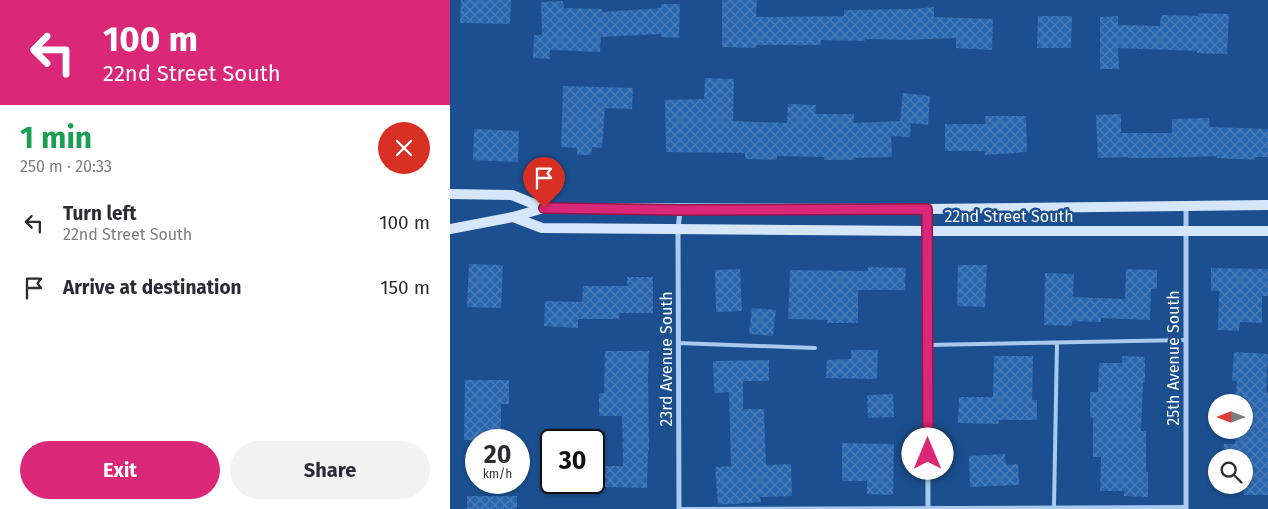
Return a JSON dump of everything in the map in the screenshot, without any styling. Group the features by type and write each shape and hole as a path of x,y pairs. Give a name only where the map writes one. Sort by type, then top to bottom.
{"street":[{"path":"450,194 512,195 544,208"},
{"name":"22nd Street South","path":"450,229 512,218 544,208 680,210 927,209 1268,205"},
{"name":"25th Avenue South","path":"1186,206 1186,508"},
{"path":"927,209 928,508"},
{"name":"23rd Avenue South","path":"680,210 678,230 680,509"},
{"name":"22nd Street South","path":"512,218 542,228 1268,231"}],"lane":[{"path":"927,345 1186,340"},
{"path":"678,343 815,348"},
{"path":"1054,507 1057,343"},
{"path":"680,509 1186,508"}],"building":[{"path":"461,0 511,0 510,24 460,23"},
{"path":"722,0 757,0 756,17 844,16 844,10 934,7 934,17 993,19 992,50 956,48 956,38 865,39 865,41 821,40 821,45 756,45 756,48 722,47"},
{"path":"563,1 564,8 602,9 602,12 661,8 661,4 680,4 679,38 661,37 661,34 601,37 600,52 550,50 550,59 533,58 534,35 542,35 541,2"},
{"path":"1198,13 1229,14 1227,54 1118,48 1119,69 1100,69 1100,17 1118,16 1118,25 1160,26 1161,15 1198,16"},
{"path":"1038,16 1072,16 1071,48 1037,48"},
{"path":"705,78 734,79 733,121 787,123 788,104 816,105 815,114 854,114 854,123 900,121 903,93 930,96 928,125 911,123 910,137 891,136 892,157 824,160 824,157 777,156 777,160 745,159 745,153 666,152 665,100 704,99"},
{"path":"563,86 633,88 632,109 605,108 602,148 592,147 591,155 577,155 577,148 561,147"},
{"path":"1121,114 1121,133 1172,133 1172,119 1209,118 1210,127 1268,129 1268,157 1255,157 1255,160 1217,158 1217,156 1098,158 1096,115"},
{"path":"985,116 1026,116 1027,152 985,155 985,151 945,151 945,124 985,124"},
{"path":"474,129 519,131 518,162 473,160"},
{"path":"469,264 503,265 501,308 467,307"},
{"path":"958,265 987,265 985,307 957,306"},
{"path":"868,267 906,268 905,290 858,290 858,323 827,323 827,320 788,319 790,270 868,271"},
{"path":"1211,268 1268,269 1268,296 1262,296 1262,323 1240,322 1239,331 1218,330 1219,291 1211,291"},
{"path":"740,269 742,311 716,312 715,270"},
{"path":"1126,269 1157,270 1157,289 1151,289 1150,320 1101,318 1101,322 1072,321 1072,326 1044,325 1045,273 1074,274 1073,297 1125,299"},
{"path":"627,277 653,277 653,313 619,313 619,319 578,319 578,328 544,326 545,301 582,302 583,286 627,286"},
{"path":"752,308 776,310 773,336 749,334"},
{"path":"851,350 878,350 877,379 826,378 827,360 851,359"},
{"path":"605,351 649,351 647,488 605,487 605,466 623,466 622,416 599,416 599,393 604,393"},
{"path":"1234,352 1268,354 1266,392 1268,393 1268,495 1244,495 1253,494 1253,449 1224,449 1224,444 1235,444 1235,439 1253,439 1253,394 1236,394 1237,381 1232,381"},
{"path":"994,356 1033,356 1032,400 1037,400 1037,420 999,420 999,424 958,423 959,397 993,397"},
{"path":"1122,356 1145,357 1141,431 1146,431 1148,497 1124,496 1124,491 1100,491 1101,457 1093,457 1093,418 1090,417 1090,392 1098,392 1099,363 1122,363"},
{"path":"769,360 769,381 743,381 743,409 764,409 766,465 791,464 792,496 760,497 761,502 718,505 715,467 731,466 729,392 714,393 713,361"},
{"path":"465,380 509,380 509,404 501,404 501,429 465,429 464,440"},
{"path":"893,394 894,417 868,418 867,395"},
{"path":"842,443 894,444 893,495 867,494 867,481 842,481"},
{"path":"1005,454 1006,465 1018,464 1019,485 970,487 969,456"},
{"path":"467,496 517,496 517,509 467,509"}],"route":[{"path":"544,208 680,210 927,209 928,454"}]}
